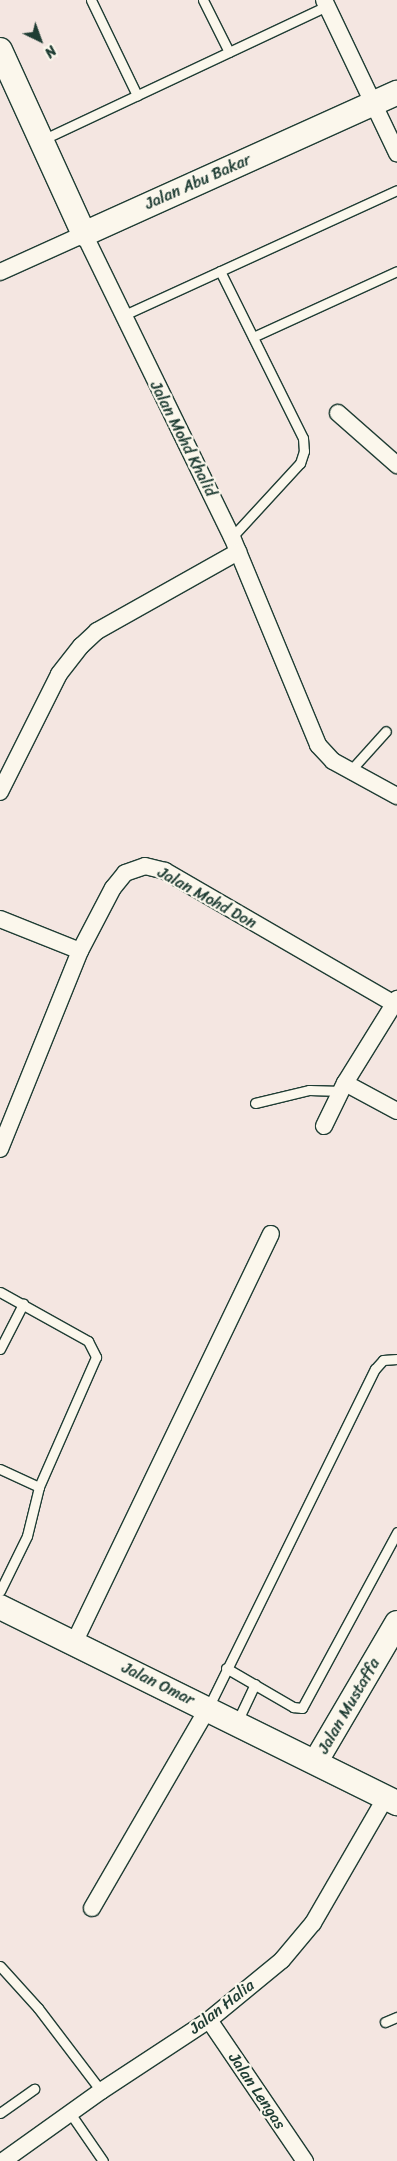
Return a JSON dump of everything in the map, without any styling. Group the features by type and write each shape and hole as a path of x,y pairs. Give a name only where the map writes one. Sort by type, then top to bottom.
{"street":[{"path":"326,3 397,152"},
{"name":"Jalan Mohd Khalid","path":"0,50 121,316 232,537 318,745 333,761 397,796"},
{"name":"Jalan Abu Bakar","path":"0,272 397,92"},
{"path":"338,413 397,465"},
{"path":"0,792 59,674 81,646 97,631 238,552"},
{"name":"Jalan Mohd Don","path":"0,1149 80,951 113,888 125,873 145,866 165,871 395,1002"},
{"path":"0,919 80,951"},
{"path":"324,1126 343,1087 395,1002"},
{"path":"343,1087 397,1111"},
{"path":"74,1643 271,1234"},
{"name":"Jalan Omar","path":"0,1607 316,1762"},
{"name":"Jalan Mustaffa","path":"391,1801 316,1762 397,1623"},
{"path":"92,1908 208,1708"},
{"name":"Jalan Halia","path":"3,2161 101,2091 209,2020 299,1943 391,1801"},
{"name":"Jalan Lengas","path":"209,2020 305,2161"}],"lane":[{"path":"91,0 137,95"},
{"path":"203,0 229,52"},
{"path":"41,140 229,52 326,3"},
{"path":"121,316 397,190"},
{"path":"220,271 303,438 304,451 300,463 232,537"},
{"path":"253,337 397,271"},
{"path":"350,770 386,731"},
{"path":"255,1103 309,1090 343,1087"},
{"path":"0,1292 88,1341 96,1357 39,1487 27,1536 0,1591"},
{"path":"0,1349 23,1304"},
{"path":"208,1708 226,1668 375,1369 383,1360 397,1359"},
{"path":"0,1469 39,1487"},
{"path":"226,1668 293,1707 302,1708 307,1703 397,1532"},
{"path":"237,1722 255,1684"},
{"path":"0,1966 38,2008 101,2091"},
{"path":"385,2022 397,2017"},
{"path":"0,2113 34,2089"},
{"path":"70,2113 103,2161"}]}
